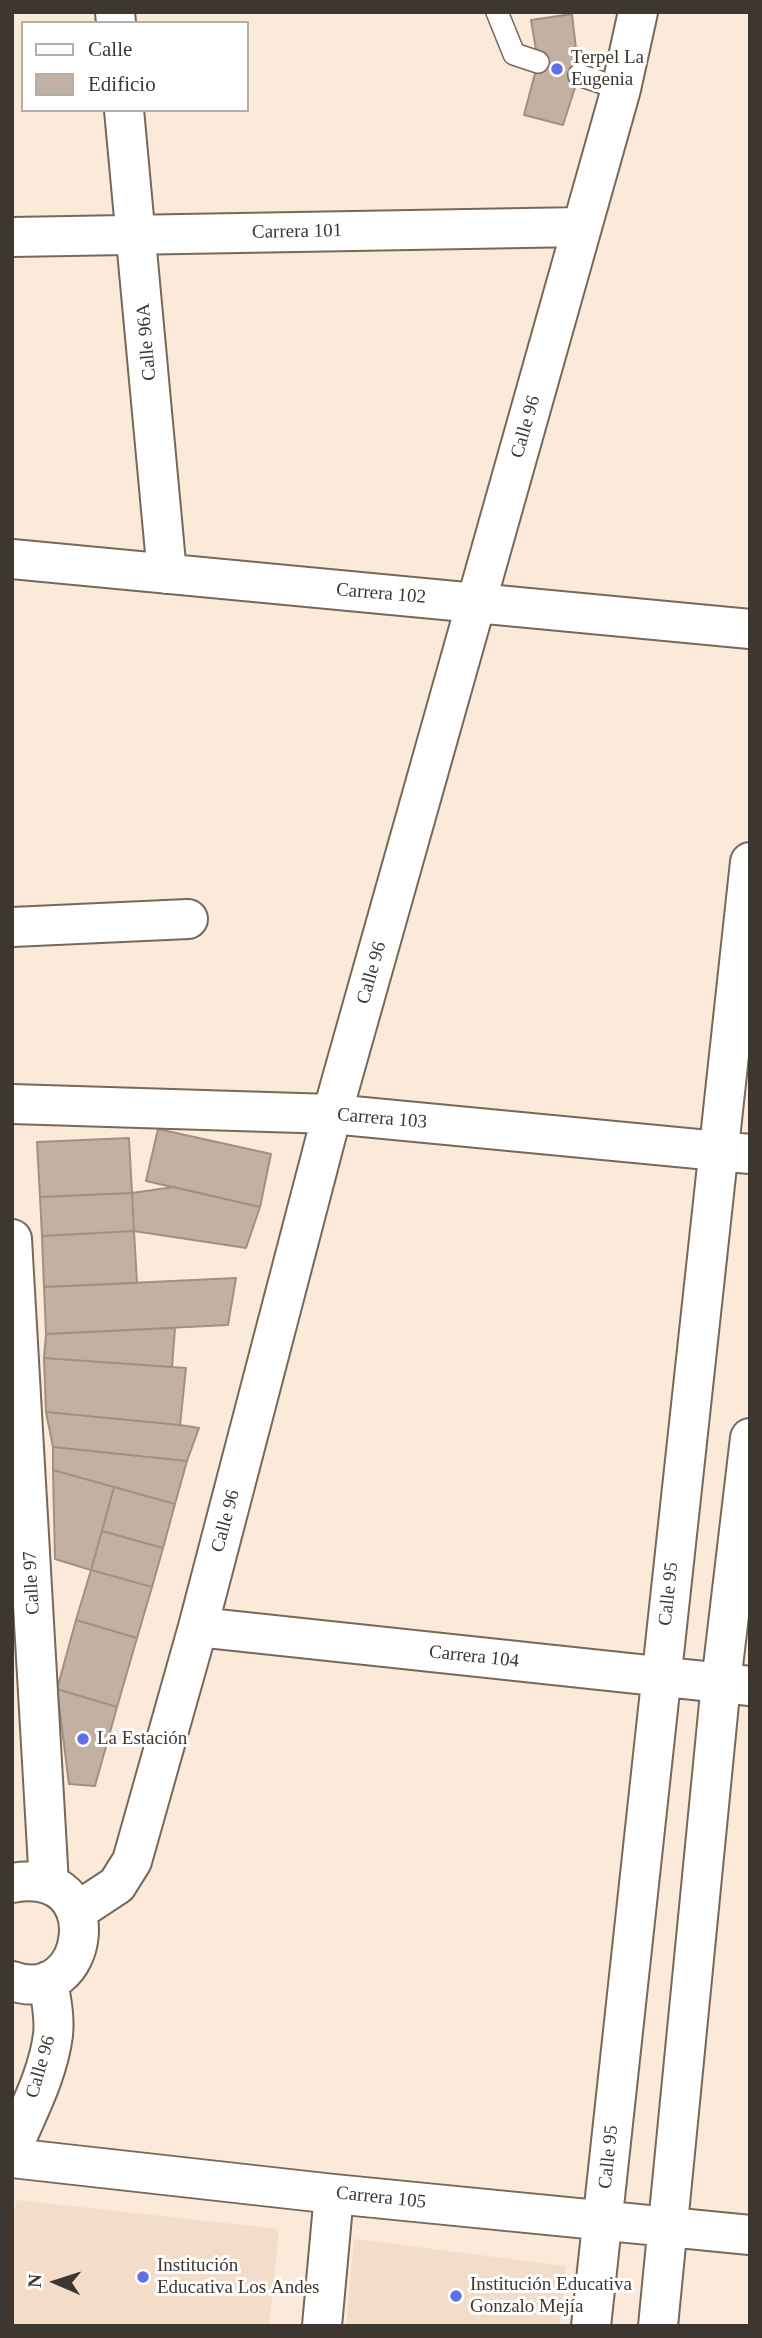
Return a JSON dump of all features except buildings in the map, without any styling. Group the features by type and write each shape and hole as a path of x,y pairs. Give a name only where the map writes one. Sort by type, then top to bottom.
{"street":[{"name":"Calle 96","path":"76,1912 117,1885 132,1861 198,1627 332,1114 621,89 638,12"},
{"name":"Calle 96A","path":"124,112 167,574"},
{"name":"Carrera 101","path":"12,237 581,227"},
{"name":"Carrera 102","path":"12,559 750,629"},
{"name":"Calle 95","path":"591,2326 660,1678 734,1152 750,862"},
{"path":"12,927 188,919"},
{"name":"Carrera 103","path":"12,1104 332,1114 734,1152"},
{"name":"Calle 97","path":"12,1239 31,1883"},
{"path":"658,2326 736,1685 750,1438"},
{"name":"Carrera 104","path":"198,1627 736,1685"},
{"path":"30,1981 65,1970 77,1952 81,1932 76,1912 65,1895 31,1883"},
{"name":"Calle 96","path":"12,2149 42,2076 53,2035 52,2007 30,1981"},
{"name":"Carrera 105","path":"12,2158 334,2194 750,2235"},
{"path":"322,2326 334,2194"}],"lane":[{"path":"497,12 514,54 538,62"},
{"path":"579,75 621,89"}],"shaded area":[{"name":"Institución Educativa Los Andes","path":"17,2200 279,2229 269,2326 12,2326 12,2221"},
{"name":"Institución Educativa Gonzalo Mejía","path":"354,2239 566,2266 560,2326 346,2326"}],"place":[{"name":"Terpel La Eugenia","path":"557,69"},
{"name":"La Estación","path":"83,1739"},
{"name":"Institución Educativa Los Andes","path":"143,2277"},
{"name":"Institución Educativa Gonzalo Mejía","path":"456,2296"}]}
